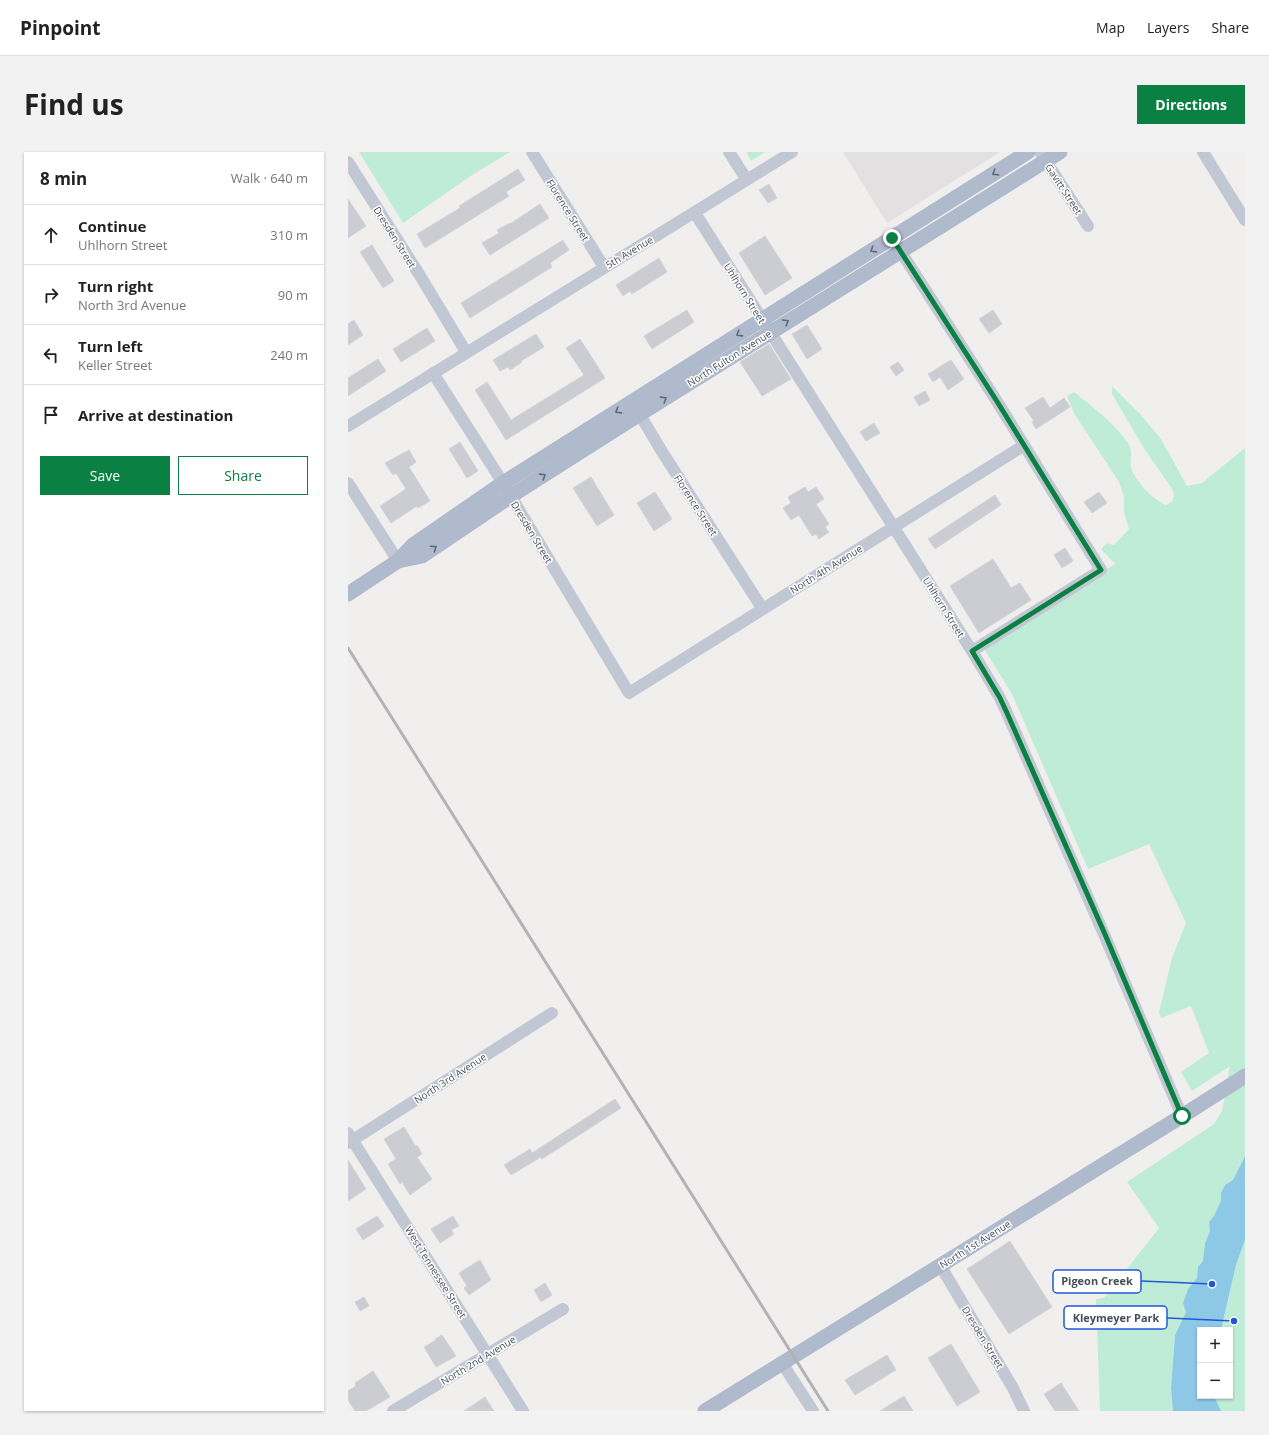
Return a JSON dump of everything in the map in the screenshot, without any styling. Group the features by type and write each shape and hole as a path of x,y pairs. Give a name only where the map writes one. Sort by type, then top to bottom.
{"main road":[{"name":"North Fulton Avenue","path":"398,561 422,556 511,496 762,320 1028,152"},
{"name":"North Fulton Avenue","path":"348,594 398,561 413,545 503,483 770,332 902,252 1043,157 1060,152"},
{"name":"North 1st Avenue","path":"705,1411 1245,1076"}],"street":[{"name":"Florence Street","path":"532,152 604,267"},
{"path":"729,152 747,180"},
{"name":"5th Avenue","path":"433,373 792,152"},
{"path":"1203,152 1245,220"},
{"name":"Gavitt Street","path":"1043,157 1088,226"},
{"name":"Dresden Street","path":"348,162 466,352"},
{"name":"Uhlhorn Street","path":"695,213 972,651 1000,698 1104,932 1182,1116"},
{"path":"892,238 1101,570 972,651"},
{"path":"348,426 433,373"},
{"name":"Dresden Street","path":"433,373 511,496 629,692"},
{"name":"Florence Street","path":"636,408 661,450 762,608"},
{"name":"North 4th Avenue","path":"629,692 1023,446"},
{"path":"348,483 398,561"},
{"name":"North 3rd Avenue","path":"349,1139 552,1013"},
{"name":"West Tennessee Street","path":"349,1139 523,1411"},
{"name":"Dresden Street","path":"940,1265 1005,1375 1020,1410"},
{"name":"North 2nd Avenue","path":"393,1411 563,1309"},
{"path":"782,1363 813,1411"}],"shaded area":[{"path":"843,152 1000,152 887,223"}],"green space":[{"path":"359,152 510,152 475,173 403,223"},
{"path":"746,152 765,152 751,161"},
{"path":"1112,386 1140,414 1161,439 1187,486 1202,483 1245,448 1245,1156 1233,1180 1225,1185 1221,1193 1222,1201 1209,1222 1210,1231 1205,1243 1203,1261 1198,1267 1197,1278 1188,1289 1186,1312 1175,1335 1171,1388 1173,1411 1100,1411 1096,1299 1104,1298 1159,1228 1127,1182 1214,1124 1222,1111 1230,1066 1192,1091 1181,1072 1209,1053 1191,1006 1161,1018 1159,1012 1172,958 1186,923 1149,844 1088,869 1012,694 983,647 1115,564 1101,549 1107,543 1114,545 1129,529 1124,512 1124,497 1119,482 1074,413 1067,396 1074,392 1110,422 1122,435 1130,447 1131,467 1140,484 1161,503 1166,505 1173,501 1174,494 1171,487 1145,450 1112,394"},
{"path":"1245,1240 1245,1411 1221,1411 1215,1399 1233,1399 1233,1327 1222,1327 1236,1265"}],"water":[{"path":"1245,1156 1245,1240 1236,1265 1222,1327 1197,1327 1197,1399 1215,1399 1221,1411 1173,1411 1171,1388 1175,1335 1186,1312 1183,1303 1188,1289 1197,1278 1198,1267 1203,1261 1205,1243 1210,1231 1209,1222 1214,1216 1221,1201 1221,1193 1225,1185 1233,1180"}],"building":[{"path":"518,169 525,180 506,192 509,196 425,248 417,234 460,208 459,206"},
{"path":"769,184 777,198 768,203 759,190"},
{"path":"348,199 366,226 348,238"},
{"path":"540,204 549,218 490,255 482,243 499,233 497,230 510,224"},
{"path":"765,236 792,278 765,295 739,253"},
{"path":"563,240 569,250 550,263 552,267 470,318 461,303"},
{"path":"372,245 394,281 383,288 360,252"},
{"path":"659,258 667,272 632,294 630,291 623,296 616,285"},
{"path":"687,310 694,322 652,349 644,336"},
{"path":"993,310 1002,324 989,333 979,319"},
{"path":"354,320 363,335 348,345 348,324"},
{"path":"807,325 822,349 807,359 792,334"},
{"path":"427,328 435,341 401,362 393,349"},
{"path":"536,334 544,347 521,361 522,362 510,370 508,367 500,371 493,360"},
{"path":"580,339 605,378 506,440 475,390 487,382 511,420 584,375 566,348"},
{"path":"769,344 791,379 762,396 740,362"},
{"path":"378,359 386,371 348,396 348,378"},
{"path":"951,360 964,379 948,390 940,377 933,382 928,374"},
{"path":"898,362 904,370 896,376 890,367"},
{"path":"925,391 930,400 919,406 914,397"},
{"path":"1043,397 1050,408 1064,398 1070,407 1036,429 1032,422 1034,421 1025,408"},
{"path":"874,423 880,433 866,441 860,432"},
{"path":"460,442 478,471 467,478 449,449"},
{"path":"409,450 416,462 409,467 430,501 418,508 417,506 391,523 380,506 406,489 396,473 393,475 385,463"},
{"path":"591,477 614,515 597,526 573,488"},
{"path":"805,487 808,492 816,487 824,499 816,504 829,524 825,527 829,532 819,539 816,534 812,536 799,515 791,520 783,508 791,503 788,497"},
{"path":"655,492 672,519 654,531 637,503"},
{"path":"1099,492 1107,503 1092,513 1084,502"},
{"path":"995,495 1001,505 935,549 928,539"},
{"path":"1065,548 1073,561 1062,568 1054,555"},
{"path":"993,559 1011,588 1020,583 1031,600 979,633 950,586"},
{"path":"615,1099 621,1108 542,1159 541,1157 511,1175 504,1165 530,1149 532,1153"},
{"path":"404,1127 422,1154 417,1157 432,1179 410,1195 402,1182 400,1184 388,1164 396,1159 384,1139"},
{"path":"348,1160 366,1189 348,1201"},
{"path":"377,1216 384,1226 363,1240 356,1229"},
{"path":"453,1216 459,1226 451,1230 454,1234 440,1243 431,1229"},
{"path":"1010,1241 1052,1307 1009,1334 967,1269"},
{"path":"480,1260 491,1280 469,1295 464,1288 467,1286 459,1273"},
{"path":"545,1283 552,1295 541,1302 534,1290"},
{"path":"364,1297 369,1306 360,1311 355,1302"},
{"path":"442,1335 456,1356 436,1367 424,1347"},
{"path":"951,1344 980,1392 957,1406 928,1358"},
{"path":"887,1355 896,1370 855,1395 845,1380"},
{"path":"373,1371 390,1397 366,1411 355,1411 348,1400 348,1391 356,1386 355,1383"},
{"path":"1061,1383 1079,1411 1055,1411 1044,1394"},
{"path":"904,1396 913,1411 880,1411"},
{"path":"485,1397 494,1411 464,1411"}],"railway":[{"path":"348,648 828,1411"}],"place":[{"name":"Pigeon Creek","path":"1212,1284"},
{"name":"Kleymeyer Park","path":"1234,1321"}],"route":[{"path":"892,238 998,403 1023,446 1101,570 972,651 1000,698 1007,713 1104,932 1182,1116"}]}
